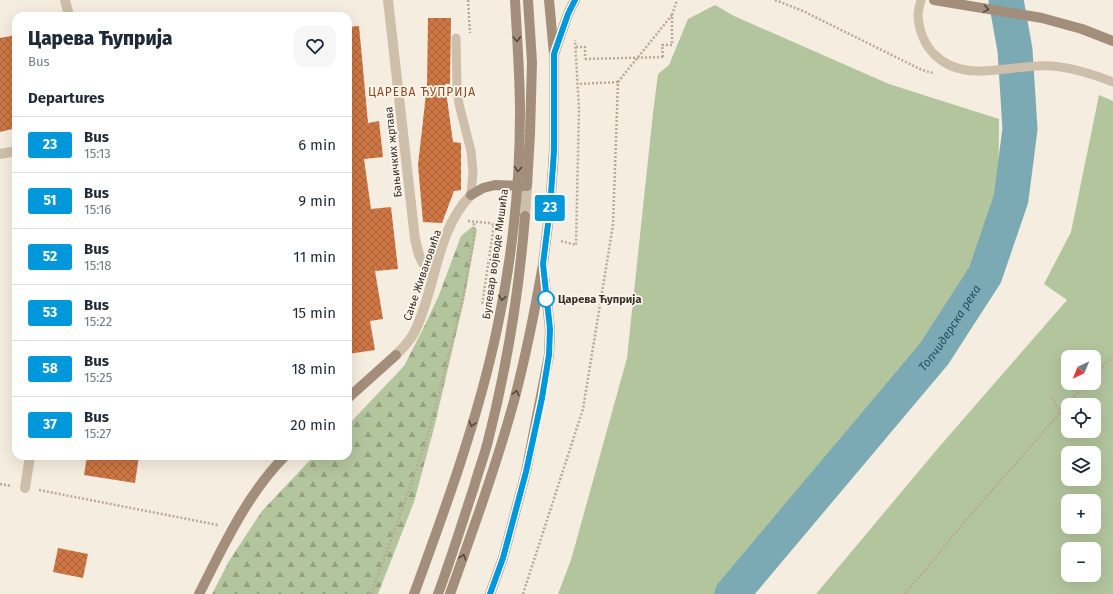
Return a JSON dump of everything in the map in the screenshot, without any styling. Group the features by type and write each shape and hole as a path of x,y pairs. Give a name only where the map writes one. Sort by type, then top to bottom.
{"main road":[{"name":"Булевар војводе Мишића","path":"414,594 451,488 484,384 497,328 508,268 517,182 519,146 520,85 515,0"},
{"path":"527,186 532,62 528,0"},
{"path":"450,594 491,478 514,402 531,329 543,264 550,208 554,151 554,54 549,0"},
{"path":"554,54 568,14 575,0"},
{"path":"934,0 1042,18 1082,29 1113,41"},
{"name":"Сање Живановића","path":"471,195 483,188 495,185 527,186"},
{"path":"438,594 455,548 488,442 503,378 519,281 525,216"},
{"path":"490,594 503,558 526,472 542,398 549,355 550,329 543,264"},
{"name":"Сање Живановића","path":"352,394 396,355"},
{"path":"199,594 232,528 266,478 281,460"}],"street":[{"path":"66,0 68,12"},
{"name":"Бањичких жртава","path":"388,0 415,239 419,255 423,262 435,270"},
{"path":"0,154 12,152"},
{"name":"Булевар војводе Мишића","path":"525,216 527,186"},
{"name":"Сање Живановића","path":"396,355 414,332 425,308 444,241 454,218 471,195"},
{"path":"25,488 29,460"}],"lane":[{"path":"921,0 918,14 920,29 926,42 933,53 944,63 956,69 967,71 986,71 1039,65 1068,68 1086,72 1113,82"},
{"path":"456,38 459,104 472,151 473,172 471,195"}],"path":[{"path":"576,47 585,47 585,60 663,57 662,45 672,45 672,15 677,0"},
{"path":"775,0 802,11 922,70 936,74"},
{"path":"523,594 583,409 614,225 618,82 672,15"},
{"path":"578,84 618,82"},
{"path":"371,594 410,488 430,428 463,299 474,239 474,222"},
{"path":"482,305 494,225 489,224"},
{"path":"1101,368 1113,356"},
{"path":"1073,398 1080,390"},
{"path":"905,594 968,518 1061,412 1052,398"},
{"path":"0,484 11,486"},
{"path":"25,488 232,528"}],"green space":[{"path":"715,5 734,16 889,84 999,119 998,235 882,403 718,594 558,594 571,560 627,358 658,74 669,65 688,19"},
{"path":"1099,95 1113,101 1113,594 816,594 939,447 1067,300 1044,284 1071,232"},
{"path":"473,226 477,229 464,300 435,424 414,502 378,594 212,594 229,561 262,511 310,460 352,460 352,421 404,366 439,295 461,236"}],"building":[{"path":"428,18 451,18 450,84 445,84 453,142 461,143 461,190 454,191 442,223 423,222 418,165 427,85"},
{"path":"359,26 368,123 379,121 383,157 364,159 371,209 391,207 398,269 375,271 383,319 370,321 375,350 352,353 352,27"},
{"path":"12,36 12,129 0,132 0,38"},
{"path":"86,460 138,460 135,483 84,475"},
{"path":"58,548 88,554 83,578 53,572"}],"waterway":[{"name":"Топчидерска река","path":"732,594 934,354 985,275 1011,199 1020,129 1015,50 1006,0"}],"bus line":[{"name":"23","path":"490,594 503,558 526,472 542,398 549,355 550,329 543,264 550,208 554,151 554,54 568,14 575,0"}],"place":[{"name":"Царева Ћуприја","path":"546,299"}],"district":[{"name":"ЦАРЕВА ЋУПРИЈА","path":"422,92"}]}
